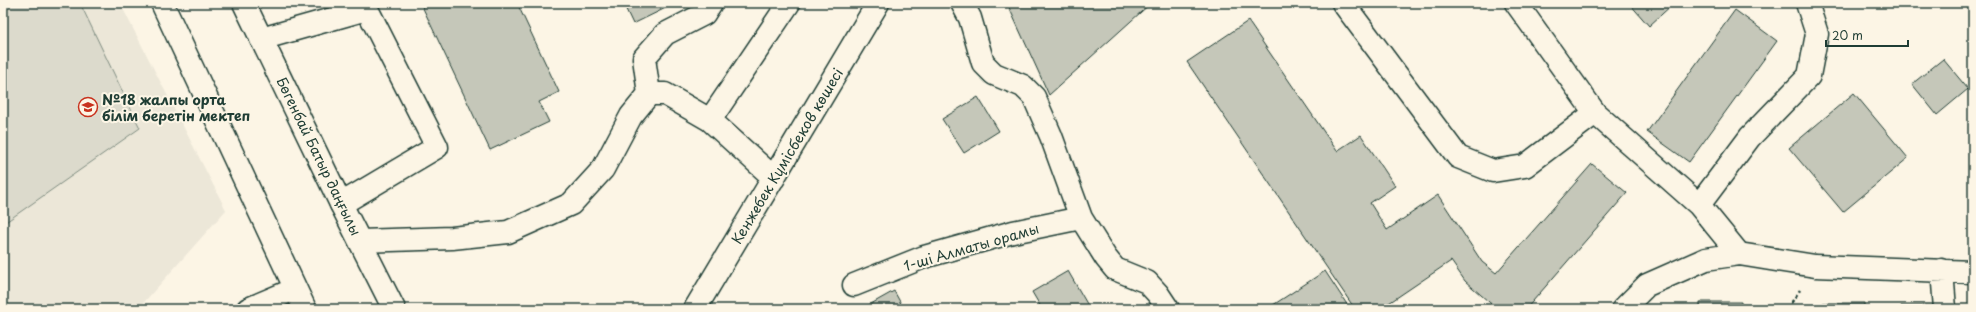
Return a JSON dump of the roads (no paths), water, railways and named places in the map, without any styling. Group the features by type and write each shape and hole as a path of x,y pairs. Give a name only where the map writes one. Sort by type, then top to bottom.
{"street":[{"path":"162,3 305,309"},
{"name":"Бөгенбай Батыр даңғылы","path":"244,3 341,204 394,309"},
{"path":"360,241 452,238 508,232 571,204 603,169 631,116 649,94 644,58 665,34 704,14 711,3"},
{"path":"710,120 789,3"},
{"name":"Кенжебек Күмісбеков көшесі","path":"695,309 878,3"},
{"path":"962,3 970,18 983,63 994,74 1024,86 1034,97 1051,136 1082,218 1106,258 1115,269 1147,282 1158,294 1168,309"},
{"path":"1343,3 1458,157 1492,171 1525,166 1595,113"},
{"path":"1516,3 1595,113 1699,205 1739,254"},
{"path":"1699,205 1750,137 1809,76 1817,34 1807,3"},
{"path":"261,39 367,8 437,147 341,204"},
{"path":"649,94 665,94 710,120 774,178"},
{"name":"1-ші Алматы орамы","path":"854,286 924,257 1013,232 1082,218"},
{"path":"1623,309 1647,285 1706,259 1739,254 1815,266 1973,272"},
{"path":"1942,270 1945,309"},
{"path":"248,309 295,289"}],"place":[{"name":"№18 жалпы орта білім беретін мектеп","path":"88,107"}]}
